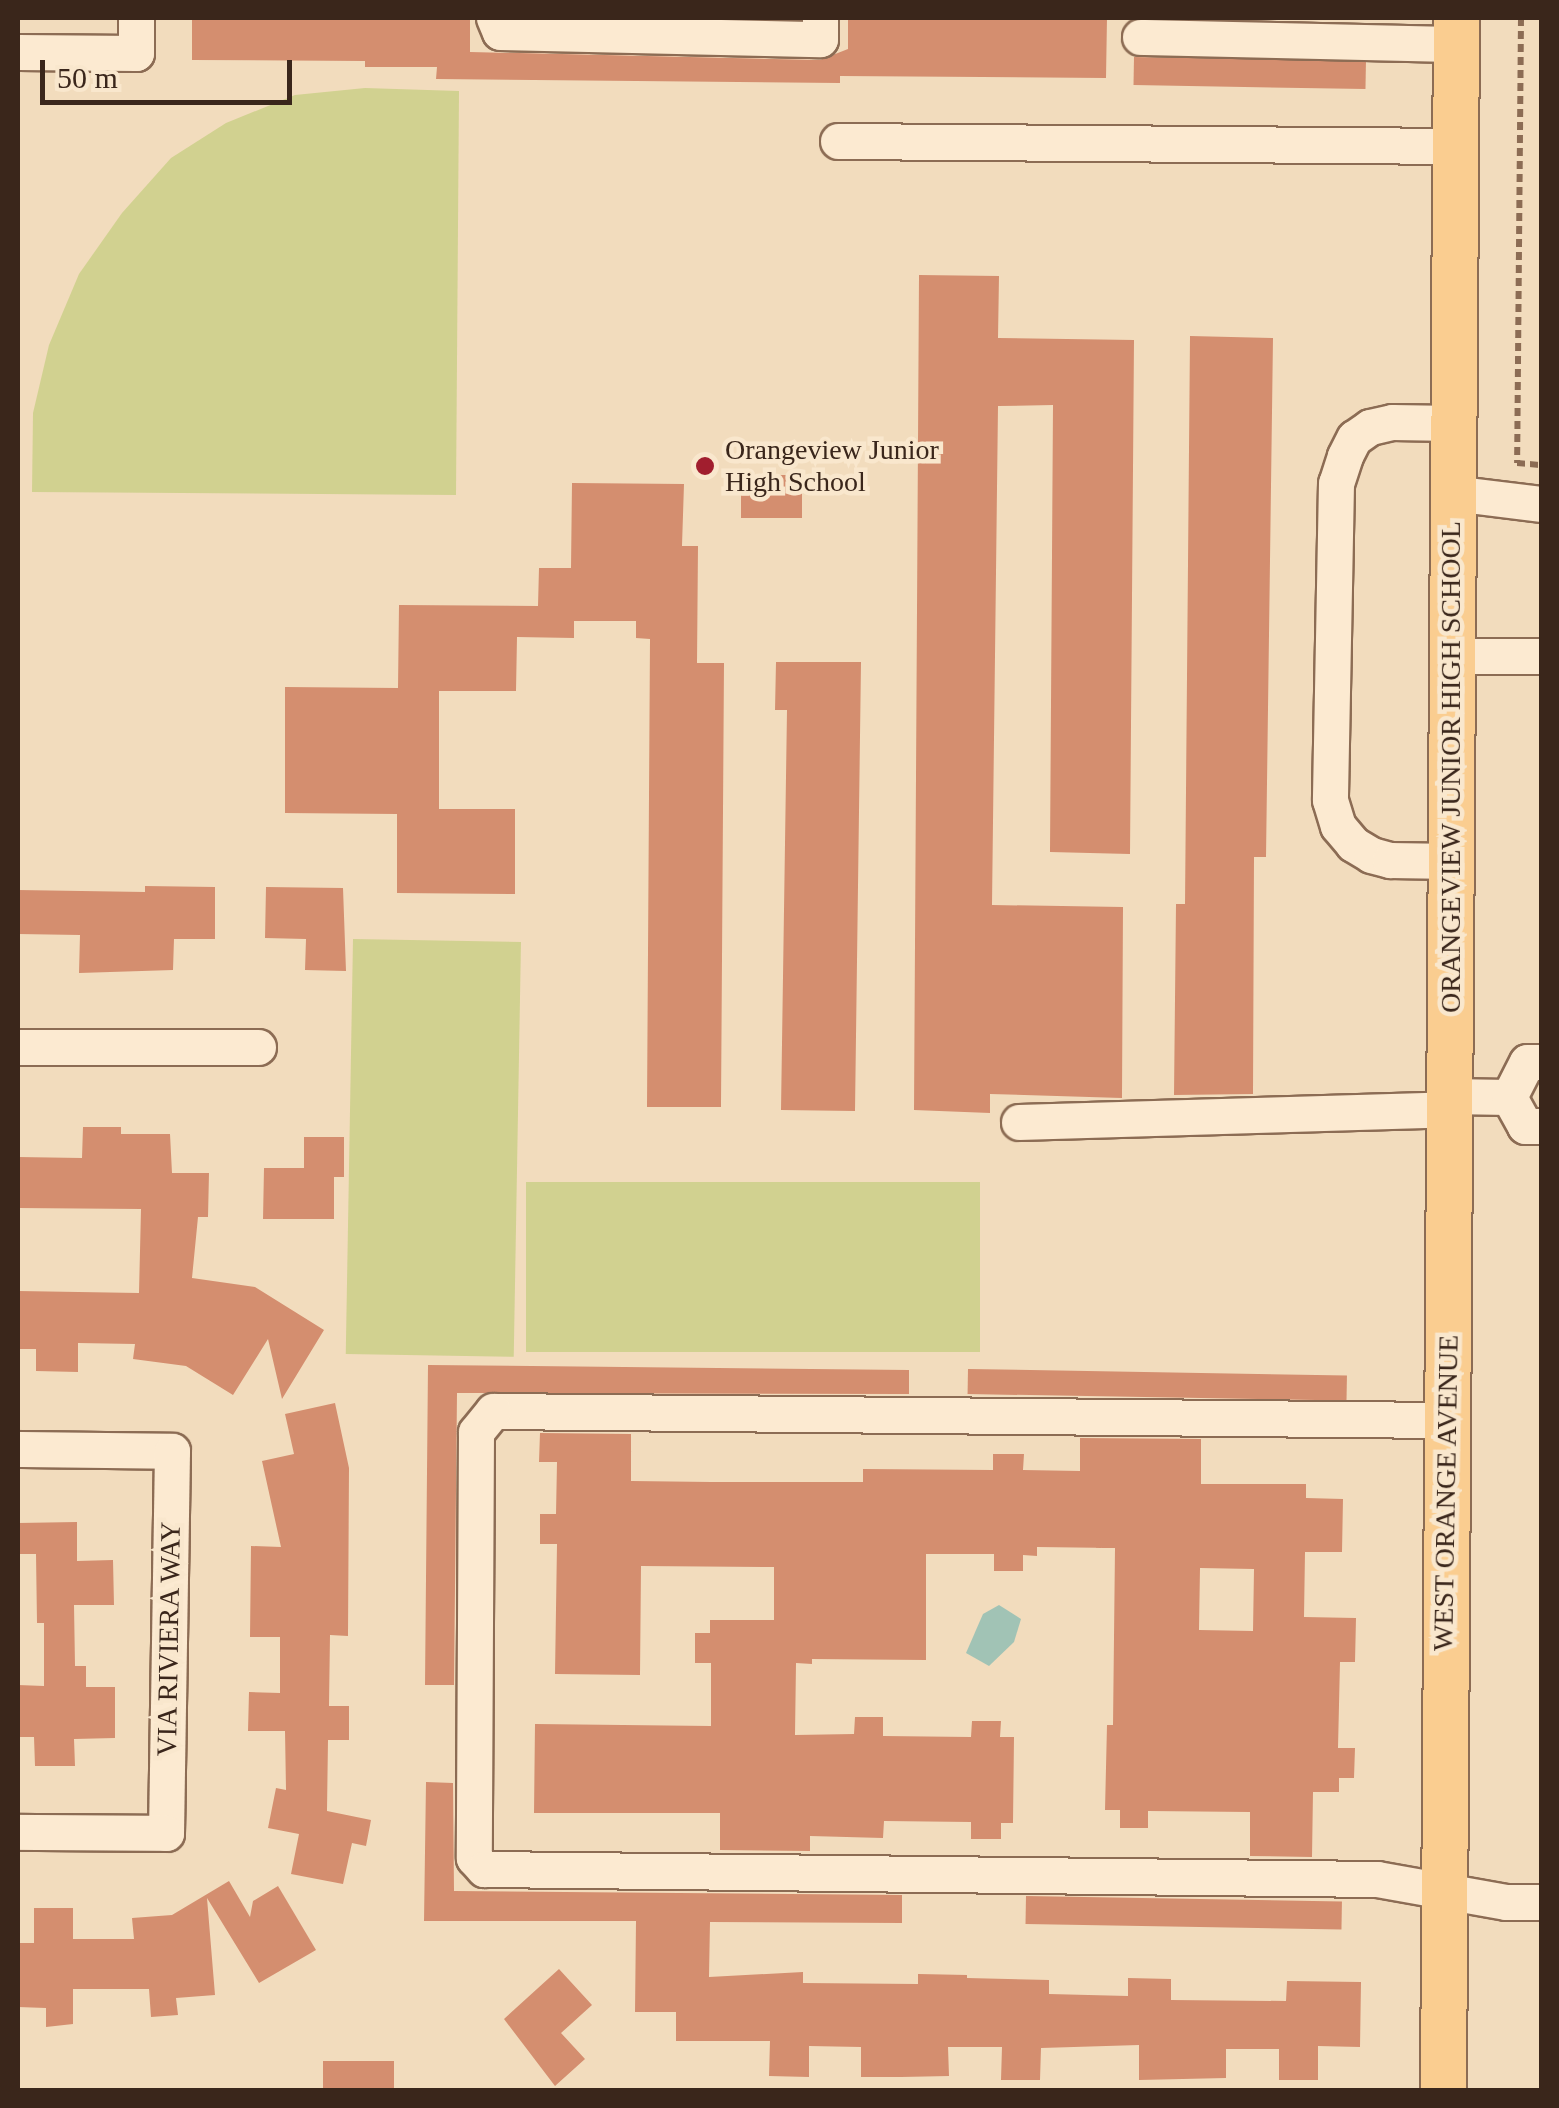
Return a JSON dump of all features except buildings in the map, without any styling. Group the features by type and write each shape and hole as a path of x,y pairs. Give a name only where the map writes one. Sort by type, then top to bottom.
{"main road":[{"name":"ORANGEVIEW JUNIOR HIGH SCHOOL","path":"1450,1103 1456,31"},
{"name":"WEST ORANGE AVENUE","path":"1443,2090 1450,1103"}],"street":[{"path":"18,52 136,53 136,18"},
{"path":"494,18 500,32 820,38 820,18"},
{"path":"1140,36 1456,31"},
{"path":"838,141 1455,146"},
{"path":"1454,423 1392,422 1370,427 1354,438 1344,456 1336,484 1330,800 1338,826 1353,844 1371,855 1390,860 1454,861"},
{"path":"1452,493 1542,504"},
{"path":"1451,656 1542,656"},
{"path":"18,1047 258,1047"},
{"path":"1509,1096 1526,1062 1542,1062"},
{"path":"1020,1122 1450,1103 1509,1096"},
{"path":"1509,1096 1526,1126 1542,1126"},
{"path":"1446,1420 493,1411 476,1432 474,1858 484,1869 1377,1879 1506,1902 1542,1902"},
{"name":"VIA RIVIERA WAY","path":"18,1449 172,1451 166,1833 18,1832"}],"path":[{"path":"1521,18 1518,463 1542,466"}],"green space":[{"path":"365,88 459,91 456,495 32,492 33,413 49,345 79,274 122,213 171,158 226,123 295,95"},
{"path":"353,939 521,942 514,1357 346,1354"},
{"path":"526,1182 980,1182 980,1352 526,1352"}],"shaded area":[{"path":"999,1605 1021,1619 1014,1642 989,1666 966,1653 983,1614"}],"place":[{"name":"Orangeview Junior High School","path":"705,466"}]}
